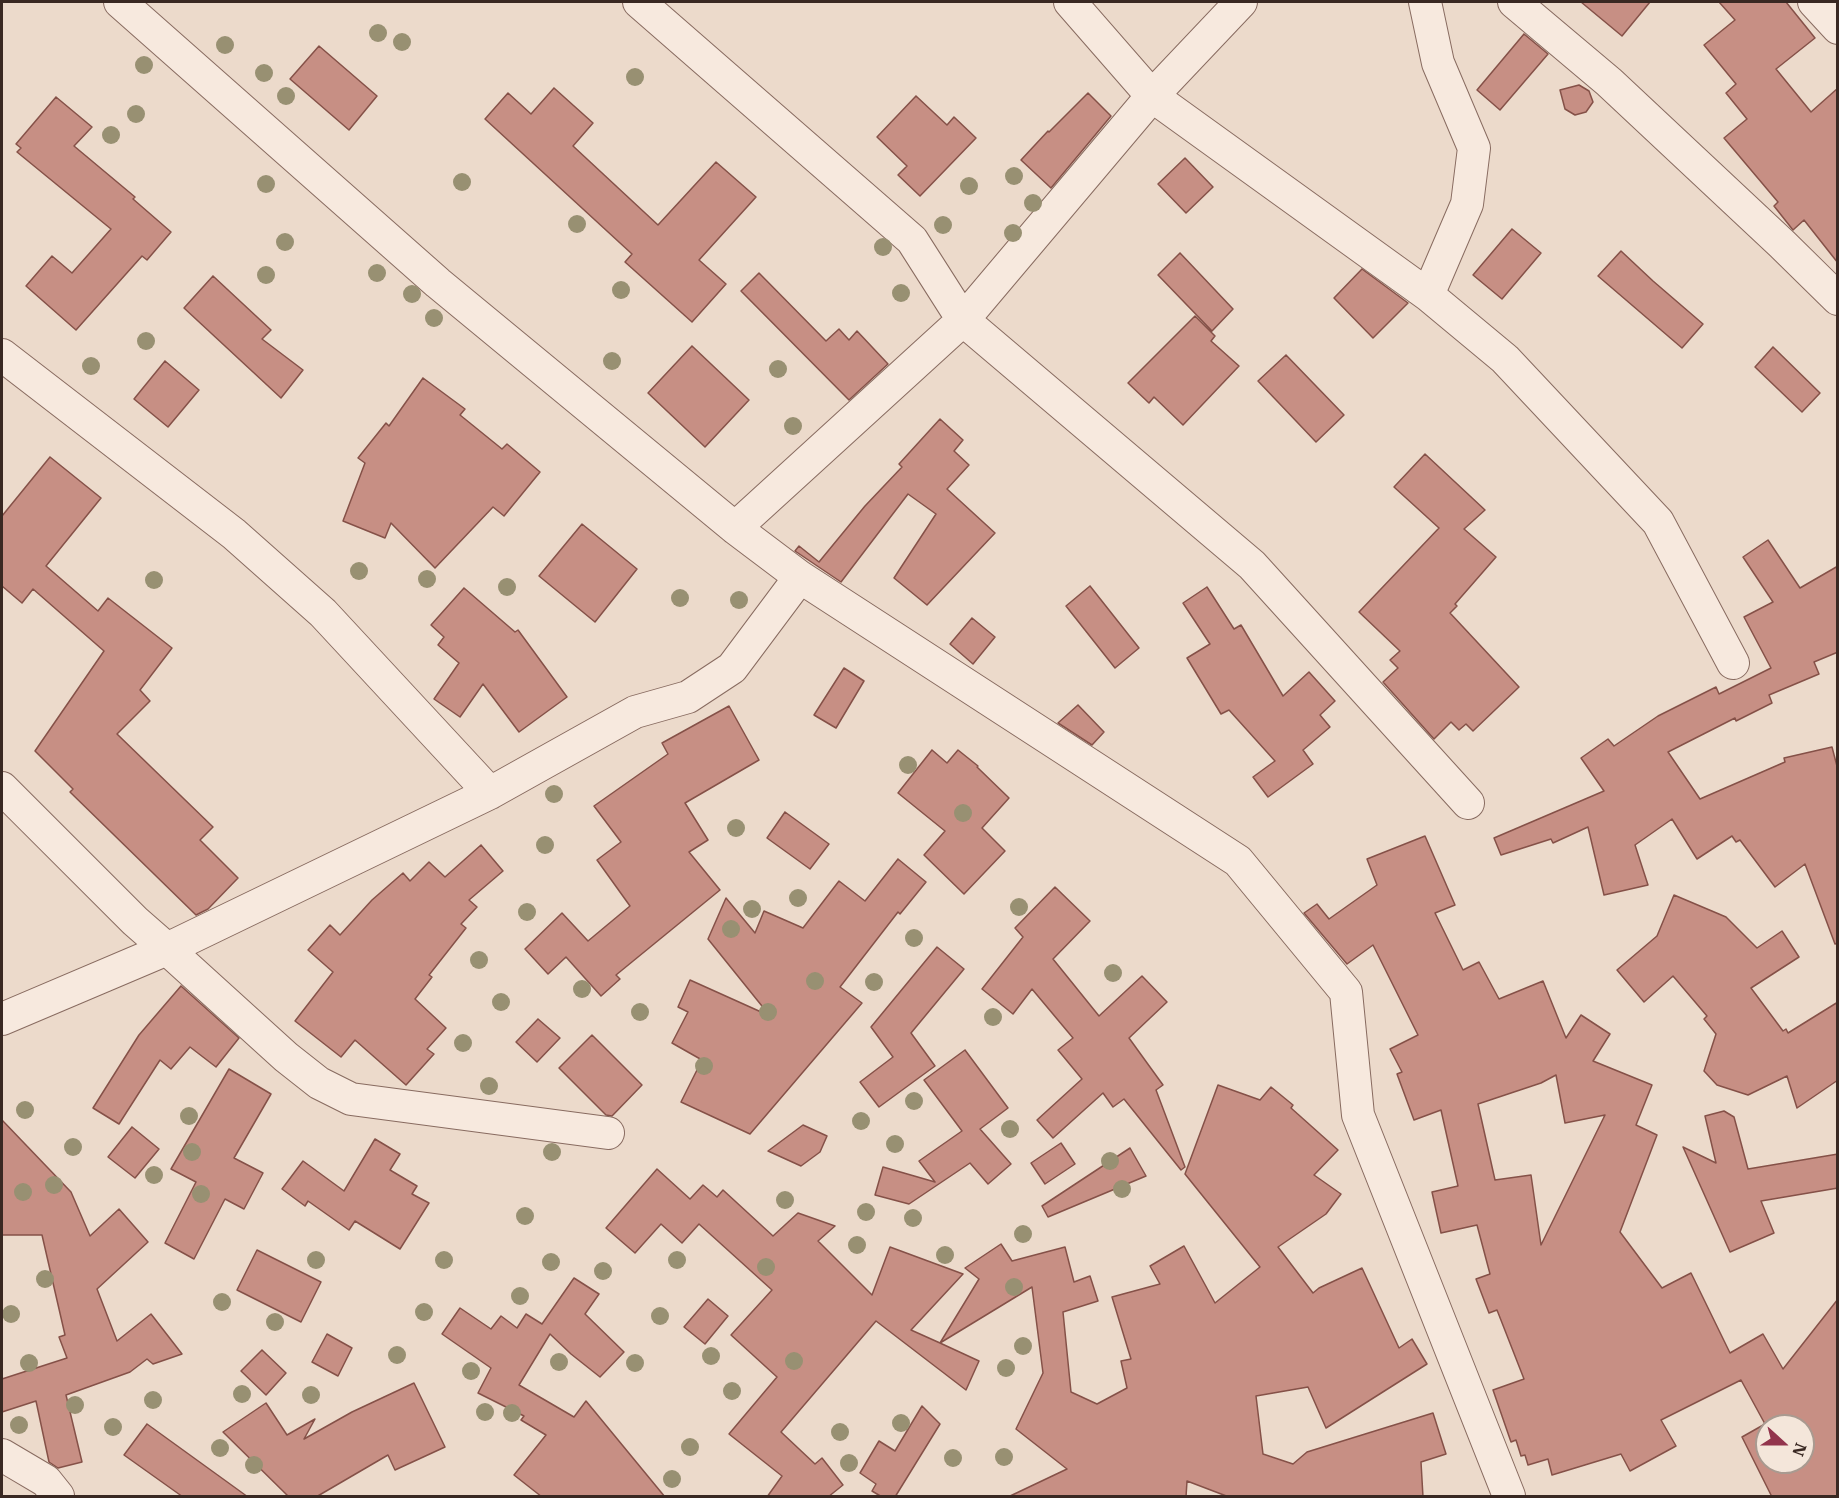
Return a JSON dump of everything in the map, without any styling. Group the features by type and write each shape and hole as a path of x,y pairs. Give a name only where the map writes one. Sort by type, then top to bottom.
{"street":[{"path":"120,2 438,283 735,528 800,577 1238,861 1346,992 1358,1115 1509,1497"},
{"path":"639,2 912,240 963,321 1252,565 1468,802"},
{"path":"1070,2 1152,96 1428,295 1504,360 1658,522 1733,663"},
{"path":"735,528 963,321 1152,96 1241,2"},
{"path":"1425,2 1438,63 1474,148 1467,204 1428,295"},
{"path":"1514,2 1609,82 1838,299"},
{"path":"1814,2 1838,28"},
{"path":"2,355 234,534 323,613 490,793"},
{"path":"2,1019 167,949 490,793 635,712 688,697 732,668 800,577"},
{"path":"2,788 118,905 286,1057 319,1083 351,1099 608,1133"},
{"path":"2,1455 46,1481 58,1497"}],"building":[{"path":"1581,2 1650,2 1622,36"},
{"path":"1719,2 1786,2 1815,38 1776,69 1811,112 1838,88 1838,263 1804,220 1793,230 1774,206 1778,202 1724,138 1747,119 1726,93 1736,84 1704,45 1735,20"},
{"path":"1524,34 1548,54 1500,110 1477,90"},
{"path":"319,46 377,96 349,130 290,79"},
{"path":"1579,85 1589,91 1593,102 1586,112 1575,115 1565,109 1560,90"},
{"path":"554,88 593,123 573,146 658,225 716,162 756,197 699,260 726,284 692,322 625,262 632,254 485,119 508,93 531,114"},
{"path":"1088,93 1111,116 1051,188 1021,160"},
{"path":"916,96 947,125 954,117 976,138 920,196 898,175 907,166 877,137"},
{"path":"56,97 92,127 74,146 135,197 133,199 171,232 147,260 142,256 76,330 26,286 52,256 72,273 111,229 17,152 21,148 16,144"},
{"path":"1185,158 1213,187 1186,213 1158,184"},
{"path":"1512,229 1541,253 1502,299 1473,275"},
{"path":"1621,251 1703,324 1682,348 1598,276"},
{"path":"1180,253 1233,309 1212,331 1158,275"},
{"path":"1362,269 1408,303 1373,338 1334,298"},
{"path":"759,273 826,341 839,329 849,340 857,331 888,364 849,400 741,291"},
{"path":"213,276 271,330 262,339 303,370 281,398 184,308"},
{"path":"1195,316 1215,336 1211,341 1239,366 1183,425 1154,397 1149,403 1128,383"},
{"path":"692,346 749,400 705,447 648,393"},
{"path":"1773,347 1820,393 1802,412 1755,367"},
{"path":"1286,355 1344,415 1316,442 1258,381"},
{"path":"165,361 199,390 168,427 134,399"},
{"path":"423,378 465,409 460,415 502,449 507,444 540,472 504,516 493,507 435,568 391,523 385,538 343,521 365,463 358,458 386,423 389,426"},
{"path":"940,419 963,440 954,451 969,465 947,489 995,533 927,605 894,578 936,514 908,494 841,582 795,551 799,546 819,562 865,506 902,467 899,464"},
{"path":"1425,454 1485,510 1464,529 1496,557 1455,604 1457,606 1450,613 1519,687 1473,731 1466,724 1459,730 1451,722 1434,739 1383,682 1398,668 1390,660 1400,651 1359,612 1439,528 1394,487"},
{"path":"50,457 101,498 46,566 98,611 108,598 172,648 140,690 150,701 117,734 213,827 200,840 238,878 208,909 196,915 70,792 73,789 35,751 104,651 33,589 22,603 2,586 2,516"},
{"path":"582,524 637,569 595,622 539,576"},
{"path":"1768,540 1800,588 1838,566 1838,652 1814,662 1819,674 1769,695 1772,703 1736,721 1735,718 1668,752 1700,799 1785,762 1784,758 1832,747 1838,770 1838,943 1835,944 1805,864 1775,887 1740,840 1736,842 1732,836 1697,859 1672,819 1635,845 1648,885 1604,895 1588,827 1553,843 1551,839 1501,855 1494,838 1604,791 1581,758 1608,739 1614,746 1658,716 1716,687 1719,694 1771,668 1744,617 1773,602 1743,557"},
{"path":"1090,586 1139,648 1115,668 1066,606"},
{"path":"1207,587 1234,629 1241,625 1283,696 1309,672 1335,701 1320,715 1330,727 1303,750 1313,764 1268,797 1253,777 1275,761 1229,710 1221,714 1187,658 1210,644 1183,603"},
{"path":"464,588 515,632 518,630 567,697 519,732 483,684 460,717 434,699 459,663 438,645 444,637 431,625"},
{"path":"972,618 995,637 973,664 950,644"},
{"path":"844,668 864,681 836,728 814,715"},
{"path":"1078,705 1104,732 1092,745 1058,723"},
{"path":"729,706 759,760 685,803 708,840 689,852 720,890 616,975 620,979 601,996 566,957 548,974 525,949 562,913 588,941 630,906 597,860 621,842 594,806 668,754 662,743"},
{"path":"932,750 947,763 958,750 978,766 1009,798 982,828 1005,851 964,894 924,855 945,831 898,793"},
{"path":"785,812 829,844 810,869 767,838"},
{"path":"1425,836 1455,905 1435,913 1463,970 1479,962 1499,999 1543,981 1566,1038 1581,1015 1610,1034 1593,1061 1652,1085 1636,1125 1657,1135 1620,1232 1662,1288 1691,1273 1730,1353 1763,1334 1783,1369 1838,1299 1837,1497 1772,1497 1760,1474 1815,1474 1815,1414 1760,1414 1741,1380 1661,1420 1676,1446 1630,1471 1621,1454 1552,1475 1548,1459 1528,1465 1525,1455 1521,1456 1516,1440 1511,1442 1493,1390 1524,1379 1497,1310 1489,1313 1476,1279 1490,1274 1477,1225 1441,1233 1432,1192 1458,1186 1441,1110 1414,1120 1397,1074 1402,1072 1390,1049 1418,1035 1373,945 1347,964 1304,913 1317,904 1329,919 1377,885 1367,859","holes":["1556,1075 1565,1123 1605,1115 1541,1245 1531,1175 1495,1180 1478,1104 1541,1083"]},
{"path":"481,845 503,871 469,900 477,907 461,924 466,928 429,975 432,977 415,999 446,1028 427,1049 434,1054 406,1085 355,1040 341,1057 295,1021 333,972 308,950 330,925 340,935 372,900 403,873 410,881 429,862 445,877"},
{"path":"898,859 926,882 900,914 898,912 840,987 862,1003 750,1134 681,1102 702,1060 672,1043 688,1012 678,1007 690,980 770,1016 708,939 726,898 755,933 764,911 803,928 839,881 865,901"},
{"path":"1055,887 1090,921 1053,959 1099,1016 1142,976 1167,1002 1129,1038 1163,1085 1156,1090 1185,1167 1181,1170 1124,1099 1113,1107 1103,1093 1053,1138 1037,1120 1082,1079 1058,1050 1073,1038 1032,989 1013,1014 982,989 1023,937 1015,928"},
{"path":"1674,895 1726,917 1757,948 1782,931 1799,957 1751,988 1783,1031 1786,1029 1788,1033 1838,1002 1838,1080 1797,1108 1787,1076 1748,1095 1717,1085 1704,1071 1716,1034 1704,1019 1707,1016 1673,976 1644,1002 1617,970 1657,936"},
{"path":"937,947 964,969 911,1033 935,1066 879,1107 860,1082 893,1057 871,1027"},
{"path":"181,986 239,1038 216,1067 190,1047 171,1069 160,1060 119,1124 93,1108 139,1035"},
{"path":"538,1019 560,1038 537,1062 516,1042"},
{"path":"592,1035 642,1085 612,1116 606,1115 559,1068"},
{"path":"965,1050 1008,1108 980,1129 1011,1164 988,1184 970,1163 909,1204 875,1195 883,1167 935,1182 919,1161 962,1131 924,1080"},
{"path":"229,1069 271,1094 234,1158 263,1173 244,1209 225,1199 194,1259 165,1243 196,1182 171,1169"},
{"path":"1218,1085 1260,1100 1271,1087 1293,1105 1291,1108 1338,1150 1314,1175 1341,1194 1326,1214 1278,1247 1313,1293 1362,1268 1399,1348 1412,1339 1427,1364 1326,1428 1308,1387 1256,1396 1263,1454 1293,1464 1307,1452 1433,1413 1446,1454 1421,1462 1423,1497 1229,1497 1187,1481 1186,1497 1008,1497 1067,1469 1016,1429 1043,1373 1032,1287 940,1343 979,1279 965,1268 1001,1244 1012,1261 1065,1247 1074,1282 1090,1276 1098,1301 1063,1312 1071,1392 1097,1404 1127,1388 1121,1361 1131,1359 1112,1297 1160,1284 1150,1266 1184,1246 1215,1303 1260,1267 1185,1174"},
{"path":"1724,1111 1734,1117 1748,1169 1838,1154 1838,1188 1761,1201 1774,1233 1730,1252 1683,1147 1716,1163 1705,1116"},
{"path":"2,1120 71,1192 90,1236 119,1209 148,1242 97,1289 117,1341 151,1314 182,1354 153,1364 147,1359 130,1372 66,1395 82,1462 58,1468 49,1462 36,1401 2,1412 2,1379 67,1358 59,1337 65,1335 42,1235 2,1235"},
{"path":"803,1125 827,1136 820,1152 801,1166 768,1151"},
{"path":"132,1127 159,1149 135,1178 108,1157"},
{"path":"375,1139 400,1154 390,1170 417,1186 412,1194 429,1203 400,1249 355,1221 349,1230 308,1201 305,1206 282,1189 303,1161 344,1191"},
{"path":"1061,1143 1075,1164 1045,1184 1031,1163"},
{"path":"1130,1148 1146,1176 1048,1217 1042,1206"},
{"path":"657,1169 690,1199 703,1185 717,1197 723,1190 773,1236 798,1213 835,1226 818,1241 872,1295 890,1247 963,1274 911,1330 979,1361 966,1390 876,1321 781,1432 815,1464 822,1458 843,1485 828,1497 767,1497 782,1476 729,1434 777,1377 731,1335 772,1290 699,1224 682,1243 661,1224 635,1253 606,1228"},
{"path":"257,1250 321,1282 301,1322 237,1290"},
{"path":"574,1278 599,1294 585,1314 624,1352 600,1377 550,1334 519,1385 574,1417 586,1401 665,1497 542,1497 514,1475 546,1435 521,1420 524,1416 478,1393 491,1368 442,1334 460,1308 491,1329 501,1316 517,1328 526,1314 542,1324"},
{"path":"708,1299 728,1316 705,1344 684,1327"},
{"path":"327,1334 352,1348 338,1376 312,1362"},
{"path":"262,1350 286,1373 266,1395 241,1371"},
{"path":"414,1383 445,1447 395,1470 388,1455 316,1497 289,1497 223,1432 266,1403 287,1435 315,1419 304,1439 352,1412"},
{"path":"922,1406 940,1424 895,1497 882,1497 872,1491 876,1484 860,1473 879,1441 895,1451"},
{"path":"147,1424 248,1497 183,1497 124,1455"},
{"path":"1755,1430 1755,1463 1742,1437"}]}
